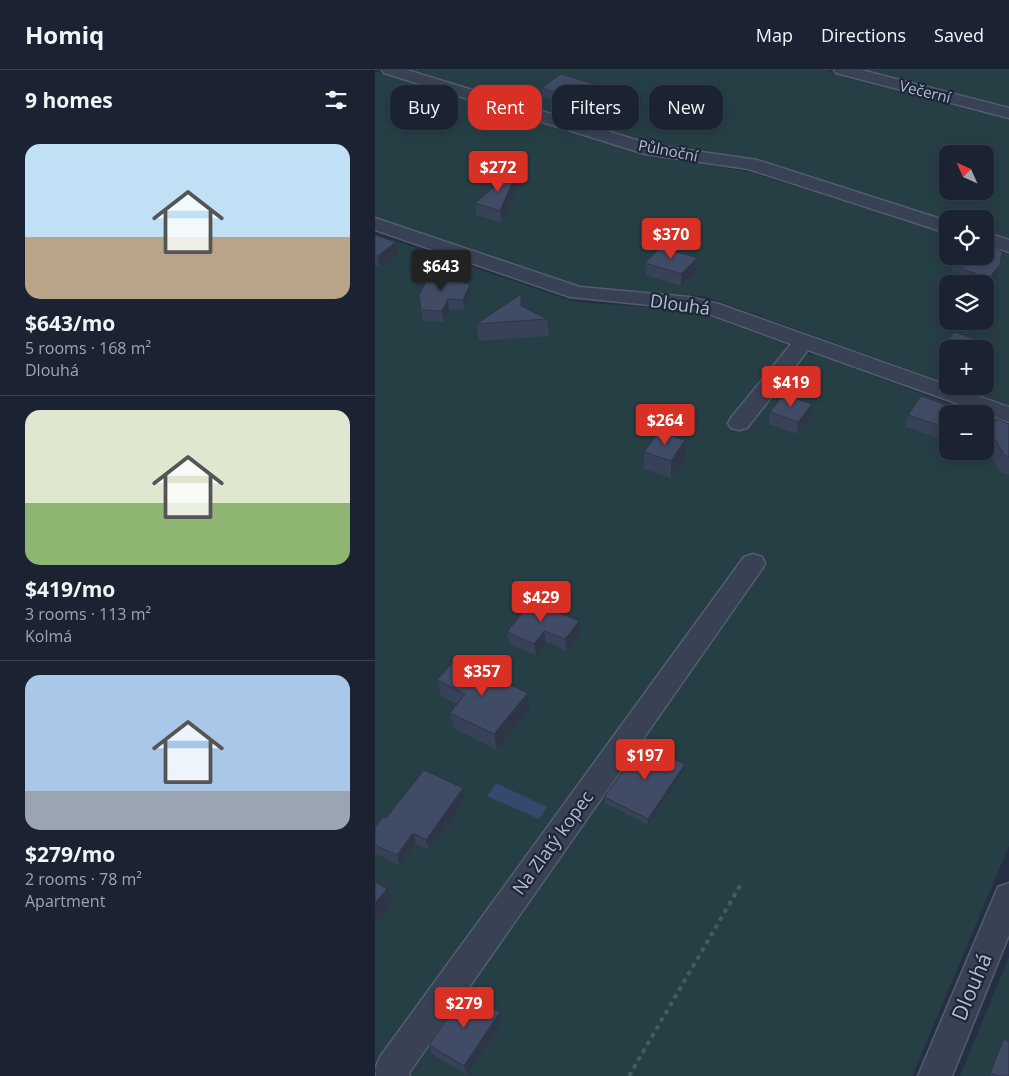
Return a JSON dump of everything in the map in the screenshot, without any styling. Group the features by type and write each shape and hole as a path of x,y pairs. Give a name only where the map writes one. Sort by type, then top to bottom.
{"street":[{"name":"Půlnoční","path":"390,70 651,150 751,164 939,224"},
{"name":"Večerní","path":"842,70 1009,113"},
{"name":"Dlouhá","path":"375,224 577,293 689,303 712,308 1009,415"},
{"path":"994,241 1009,246"},
{"path":"739,423 803,342"},
{"name":"Na Zlatý kopec","path":"393,1076 392,1069 753,563"},
{"name":"Dlouhá","path":"935,1076 1009,897"}],"path":[{"path":"629,1076 741,884"}],"green space":[{"path":"411,70 827,70 846,78 1009,119 1009,239 994,235 994,210 939,210 939,218 754,160 656,146 604,130 639,130 639,85 552,85 552,114 542,111 542,85 468,85 468,88"},
{"path":"857,70 1009,70 1009,108"},
{"path":"375,71 420,85 390,85 390,130 458,130 458,97 468,100 468,130 542,130 542,123 552,126 552,130 564,130 647,156 746,171 939,231 939,265 994,265 994,249 1009,254 1009,405 981,395 994,395 994,340 939,340 939,380 704,296 584,288 375,217"},
{"path":"375,234 575,302 692,310 785,344 788,350 751,396 768,402 804,356 814,354 953,405 939,405 939,460 994,460 994,420 1009,425 1009,846 912,1076 399,1076 375,1072"},
{"path":"1009,957 1009,1076 960,1076"}],"water":[{"path":"496,783 547,807 539,819 487,796"}],"building":[{"path":"561,74 597,85 552,85 552,91 542,88"},
{"path":"520,165 500,211 475,203"},
{"path":"375,235 396,242 378,256 375,255"},
{"path":"994,246 1003,253 1000,260 1001,263 991,275 980,275 961,269 964,265 994,265"},
{"path":"661,247 697,258 681,274 645,263"},
{"path":"435,273 470,284 463,300 448,299 442,311 421,310 419,296 426,281"},
{"path":"521,294 521,306 547,319 476,324"},
{"path":"954,332 977,340 949,340"},
{"path":"784,394 812,404 798,422 770,412"},
{"path":"921,396 947,405 939,405 939,425 908,415"},
{"path":"997,419 1009,424 1009,457 1004,455 994,439 994,424"},
{"path":"659,432 685,440 671,461 644,452"},
{"path":"531,601 579,621 565,639 544,631 534,644 507,632"},
{"path":"455,660 528,693 494,734 450,713 465,694 437,680"},
{"path":"642,744 685,764 648,819 604,797"},
{"path":"424,770 463,788 426,840 413,833 397,855 375,845 375,827 383,817 386,818"},
{"path":"375,882 387,889 375,903"},
{"path":"465,993 500,1012 464,1066 429,1045"},
{"path":"1004,1039 1009,1041 1009,1076 997,1076 990,1073"}]}
